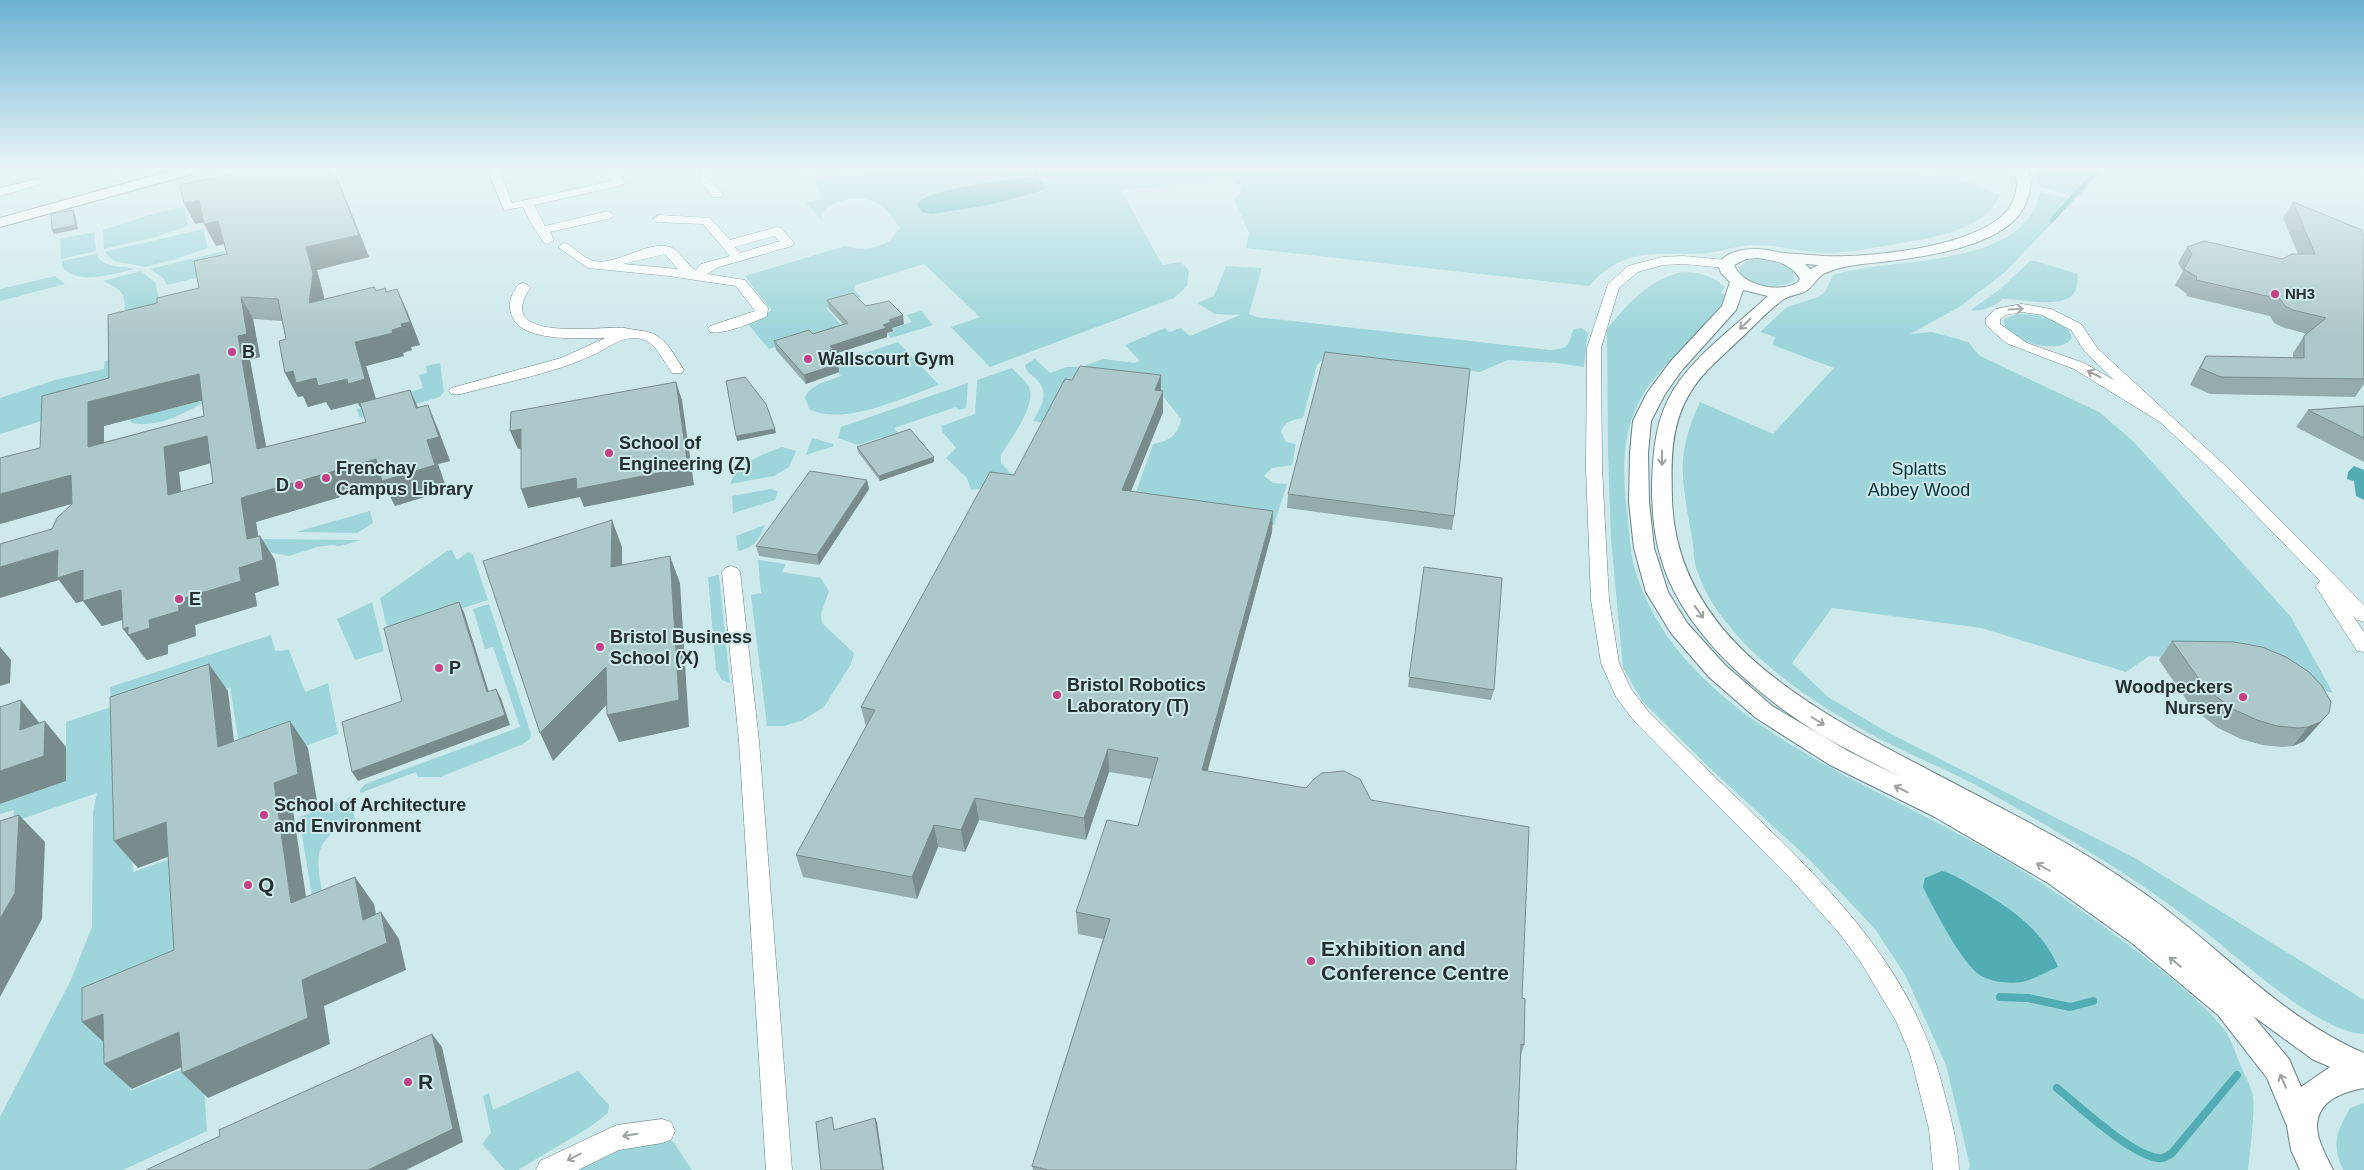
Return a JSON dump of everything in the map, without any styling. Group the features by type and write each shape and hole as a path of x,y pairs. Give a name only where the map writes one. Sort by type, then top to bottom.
{"street":[{"path":"536,223 545,235 586,223"},
{"path":"705,223 738,257"},
{"path":"1946,1170 1939,1117 1920,1049 1900,1006 1876,964 1850,928 1820,893 1641,716 1623,692 1610,663 1600,600 1595,524 1593,364 1600,325 1613,287 1633,269 1662,261 1684,260 1732,273 1758,289 1782,292 1801,288 1808,279 1823,269 1852,260 1950,246 1992,231 2003,223"},
{"path":"697,277 710,266 788,243 777,231 727,245"},
{"path":"564,248 586,263 600,266 740,283 762,311 757,317 715,330"},
{"path":"600,266 655,250 668,250 684,269 697,277"},
{"path":"1852,260 1745,254 1730,260 1732,273 1730,307 1676,366 1656,394 1642,421 1638,453 1639,502 1644,548 1658,592 1679,628 1717,671 1764,712 1839,758 1942,809 2057,875 2143,936 2228,1006 2278,1070 2307,1154"},
{"path":"1780,257 1800,267 1806,273 1808,279"},
{"path":"524,288 517,297 516,311 519,320 529,327 562,334 623,332 652,338 659,344 677,370"},
{"path":"1782,292 1704,364 1682,390 1669,418 1662,448 1662,505 1671,558 1687,595 1714,633 1747,668 1778,694 1817,721 2057,850 2131,898 2279,1018 2322,1049 2364,1067"},
{"path":"2164,419 2110,382 2077,366 2010,340 1999,333 1993,325 1993,318 1998,313 2011,309 2039,311 2052,314 2075,326 2082,332 2085,342 2098,358 2226,475 2364,616"},
{"path":"456,391 578,356 606,344 623,332"},
{"path":"2036,350 2057,352 2074,350 2082,347 2085,342"},
{"path":"2296,547 2364,646"},
{"path":"731,572 749,741 779,1170"},
{"path":"2307,1154 2311,1097 2338,1078 2364,1074"},
{"path":"548,1170 617,1138 662,1131"}],"green space":[{"path":"126,223 187,223 188,226 155,237 104,249 103,230"},
{"path":"896,223 1139,223 1162,265 1181,262 1189,271 1187,286 1174,298 990,367 951,327 980,317 924,264 856,285 854,290 861,297 826,308 842,326 769,349 748,324 761,319 771,310 745,276 845,246 867,248 879,246 890,240 900,228"},
{"path":"1244,223 1973,223 1932,237 1849,252 1819,253 1756,245 1708,253 1644,255 1617,263 1603,272 1589,286 1246,248 1249,233"},
{"name":"Splatts Abbey Wood","path":"2023,223 2052,223 2005,272 1961,306 1910,334 1932,332 1968,342 1980,356 2099,412 2134,442 2291,617 2333,693 2277,678 2242,660 2149,656 2126,672 1981,628 1832,608 1792,663 1828,697 1887,732 2133,857 2364,1000 2364,1034 2345,1030 2324,1021 2301,1007 2174,908 2071,840 1978,786 1880,739 1813,700 1752,651 1719,613 1704,588 1695,563 1684,490 1683,469 1687,437 1700,402 1773,434 1834,368 1773,345 1775,337 1760,332 1787,307 1818,297 1825,292 1833,275 1858,269 1953,256 1984,248 2010,235"},
{"path":"203,229 208,248 145,267 114,261 104,252"},
{"path":"94,232 96,251 61,259 60,239"},
{"path":"224,251 229,270 167,285 163,278 150,269"},
{"path":"96,254 103,262 113,266 135,269 97,277 86,277 76,276 62,266 62,261"},
{"path":"1746,261 1769,261 1784,265 1793,271 1795,280 1772,286 1754,283 1741,274 1739,267"},
{"path":"2030,261 2036,261 2078,274 2074,293 2068,298 2051,302 2002,299 1997,304 1988,308 1971,310 1999,290"},
{"path":"1226,266 1262,268 1249,314 1256,317 1550,350 1565,347 1569,343 1574,329 1582,328 1588,333 1584,367 1557,363 1508,360 1480,372 1347,358 1323,359 1317,365 1303,418 1289,422 1281,432 1286,442 1296,444 1292,465 1272,468 1264,476 1273,483 1287,484 1274,525 1151,509 1136,492 1153,444 1172,437 1178,430 1181,419 1162,395 1045,423 1033,421 1042,404 1044,393 1025,365 1035,359 1050,373 1066,367 1081,367 1104,359 1134,363 1140,361 1125,345 1165,328 1169,332 1181,328 1190,336 1240,315 1215,314 1197,303 1214,296"},
{"path":"141,271 155,282 160,303 125,312 121,292 103,281"},
{"path":"1682,272 1710,277 1725,287 1721,293 1729,295 1719,311 1653,380 1634,413 1627,439 1624,481 1632,556 1637,576 1661,627 1696,670 1738,709 1787,742 1839,772 1991,852 2034,878 2117,936 2192,996 2217,1020 2227,1033 2251,1090 2253,1113 2248,1170 1968,1170 1970,1166 1946,1065 1905,975 1875,929 1811,861 1713,771 1643,702 1623,668 1611,539 1607,329 1631,302 1649,287 1670,275"},
{"path":"55,276 65,284 0,301 0,289"},
{"path":"921,311 933,325 891,338 887,334 895,331 892,328 912,322 906,315"},
{"path":"2017,314 2041,316 2057,321 2064,325 2072,338 2066,344 2056,346 2032,344 2011,333 2005,327 2004,319"},
{"path":"898,342 939,385 892,403 856,412 839,415 823,414 809,409 805,397 811,389 841,376 832,364"},
{"path":"118,358 119,388 48,419 0,434 0,398 55,380 104,369 105,361"},
{"path":"440,363 444,391 440,397 366,418 359,417 357,409 423,388 419,375 427,373 426,366"},
{"path":"1012,368 1028,385 1030,393 1027,411 1001,455 1001,463 1017,480 1004,486 971,490 967,478 946,458 956,448 941,430 943,429 941,426 975,414 977,380"},
{"path":"968,383 966,408 959,410 956,407 894,428 899,434 884,439 882,437 858,445 838,438 841,427"},
{"path":"213,398 164,421 143,424 132,423 129,419"},
{"path":"812,438 833,444 834,446 806,455"},
{"path":"782,447 796,451 789,467 774,476 730,484 739,470 752,460"},
{"path":"771,489 778,491 775,500 733,513 732,496"},
{"path":"370,511 373,523 357,533 296,532"},
{"path":"765,525 761,535 752,545 738,551 736,536"},
{"path":"260,539 361,540 340,546 317,547 289,556 268,552"},
{"path":"452,550 457,560 468,552 473,555 488,600 388,632 380,598 447,551"},
{"path":"758,560 786,564 782,572 821,578 829,591 821,614 822,623 854,653 851,664 824,707 803,720 784,726 767,726 751,595 761,593"},
{"path":"719,575 730,683 722,680 716,670 708,577"},
{"path":"372,602 384,651 355,660 337,619"},
{"path":"489,604 531,734 530,739 523,744 440,777 418,777 416,772 360,793 365,784 520,727 493,647 485,649 473,609"},
{"path":"271,635 275,651 289,650 305,692 328,683 338,734 243,769 230,687 124,722 133,872 184,854 193,968 129,1044 130,1091 202,1061 207,1131 123,1170 0,1170 0,1117 71,980 92,927 93,812 97,793 13,822 14,810 0,814 0,804 66,781 66,722 111,707 110,687"},
{"path":"351,797 355,821 332,833 325,840 319,857 322,891 312,896 299,817"},
{"path":"578,1071 609,1105 608,1113 590,1127 518,1170 505,1170 482,1144 491,1133 483,1096 489,1093 493,1110"},
{"path":"2364,1103 2364,1170 2343,1170 2337,1152 2339,1131 2350,1108"},
{"path":"662,1131 674,1143 692,1170 549,1170"}],"shaded area":[{"path":"2354,466 2364,470 2364,500 2356,496 2354,481 2347,479 2348,472"},
{"path":"1942,871 1955,876 1988,895 2024,921 2044,942 2058,967 2031,979 2016,983 1992,980 1977,973 1955,945 1923,887 1925,878"}],"building":[{"path":"52,223 75,223 75,225 52,230"},
{"path":"218,223 354,223 359,235 306,247 313,274 309,303 374,287 376,291 385,288 386,292 397,289 410,322 401,324 402,327 392,330 393,333 355,342 365,379 348,384 347,379 318,386 316,378 296,383 293,371 285,373 279,341 286,339 278,299 241,297 247,334 238,336 257,449 366,422 360,403 410,390 416,408 428,405 439,437 427,440 435,465 382,481 376,459 241,498 247,539 260,536 263,560 239,568 241,581 178,600 179,611 149,620 150,628 128,635 128,627 123,629 121,590 83,601 83,570 57,578 58,550 0,567 0,544 52,529 57,518 72,504 71,475 0,494 0,458 40,448 42,396 109,378 108,315 157,303 157,298 199,288 194,261 227,254","holes":["199,374 204,416 88,447 88,402","207,436 213,483 168,495 164,447"]},
{"name":"NH3","path":"2302,223 2344,223 2362,230 2362,235 2364,235 2364,379 2221,377 2200,368 2206,356 2304,358 2304,336 2326,318 2293,310 2285,306 2280,299 2196,280 2197,277 2184,269 2192,254 2187,247 2204,241 2282,259 2292,254 2315,254"},
{"path":"853,293 866,306 889,301 903,315 889,320 891,322 883,325 886,328 830,346 833,349 826,352 838,364 804,375 774,341 809,330 813,334 848,323 827,300"},
{"path":"1325,352 1470,369 1454,516 1288,494"},
{"path":"1080,366 1161,375 1155,390 1163,391 1122,490 1273,511 1202,770 1306,788 1322,773 1344,771 1360,779 1371,800 1529,827 1522,998 1525,999 1524,1045 1521,1044 1516,1170 1048,1170 1032,1166 1110,919 1076,912 1107,820 1138,826 1158,758 1108,749 1084,818 975,798 961,830 934,825 912,877 796,855 875,710 861,707 990,472 1014,475 1065,379 1072,380"},
{"path":"745,377 766,404 775,429 736,436 726,381"},
{"name":"School of Engineering (Z)","path":"676,382 688,467 577,489 576,478 521,489 521,429 510,431 511,412"},
{"path":"2364,406 2364,438 2308,410"},
{"path":"910,429 934,457 879,476 857,447"},
{"path":"810,471 867,480 817,555 756,546"},
{"name":"Bristol Business School (X)","path":"612,520 611,567 670,556 679,700 607,715 606,667 540,733 483,561"},
{"path":"1424,567 1502,578 1494,690 1409,677"},
{"name":"P","path":"459,602 487,692 496,689 505,715 352,772 342,722 402,701 384,628"},
{"path":"2172,641 2234,642 2262,647 2286,657 2309,672 2322,686 2331,702 2329,713 2320,722 2308,727 2298,728 2277,726 2257,720 2233,709 2206,689"},
{"name":"Q","path":"209,664 218,747 290,721 298,774 274,783 291,903 355,877 363,920 381,912 387,943 302,980 308,1018 182,1073 179,1032 104,1064 103,1014 82,1022 82,988 174,950 166,822 114,841 110,697"},
{"path":"21,700 20,730 45,721 44,756 0,771 0,707"},
{"path":"19,815 15,893 0,919 0,821"},
{"name":"R","path":"432,1034 453,1129 368,1170 146,1170 220,1136 219,1130"},
{"path":"832,1117 834,1130 875,1118 883,1170 821,1170 816,1122"}],"waterway":[{"path":"2000,997 2028,998 2070,1007 2093,1001"},
{"path":"2057,1088 2120,1139 2147,1155 2162,1158 2172,1153 2237,1075"}],"place":[{"name":"NH3","path":"2275,294"},
{"name":"B","path":"232,352"},
{"name":"Wallscourt Gym","path":"808,359"},
{"name":"School of Engineering (Z)","path":"609,453"},
{"name":"Frenchay Campus Library","path":"326,478"},
{"name":"D","path":"299,485"},
{"name":"E","path":"179,599"},
{"name":"Bristol Business School (X)","path":"600,647"},
{"name":"P","path":"439,668"},
{"name":"Bristol Robotics Laboratory (T)","path":"1057,695"},
{"name":"Woodpeckers Nursery","path":"2243,697"},
{"name":"School of Architecture and Environment","path":"264,815"},
{"name":"Q","path":"248,885"},
{"name":"Exhibition and Conference Centre","path":"1311,961"},
{"name":"R","path":"408,1082"}]}
